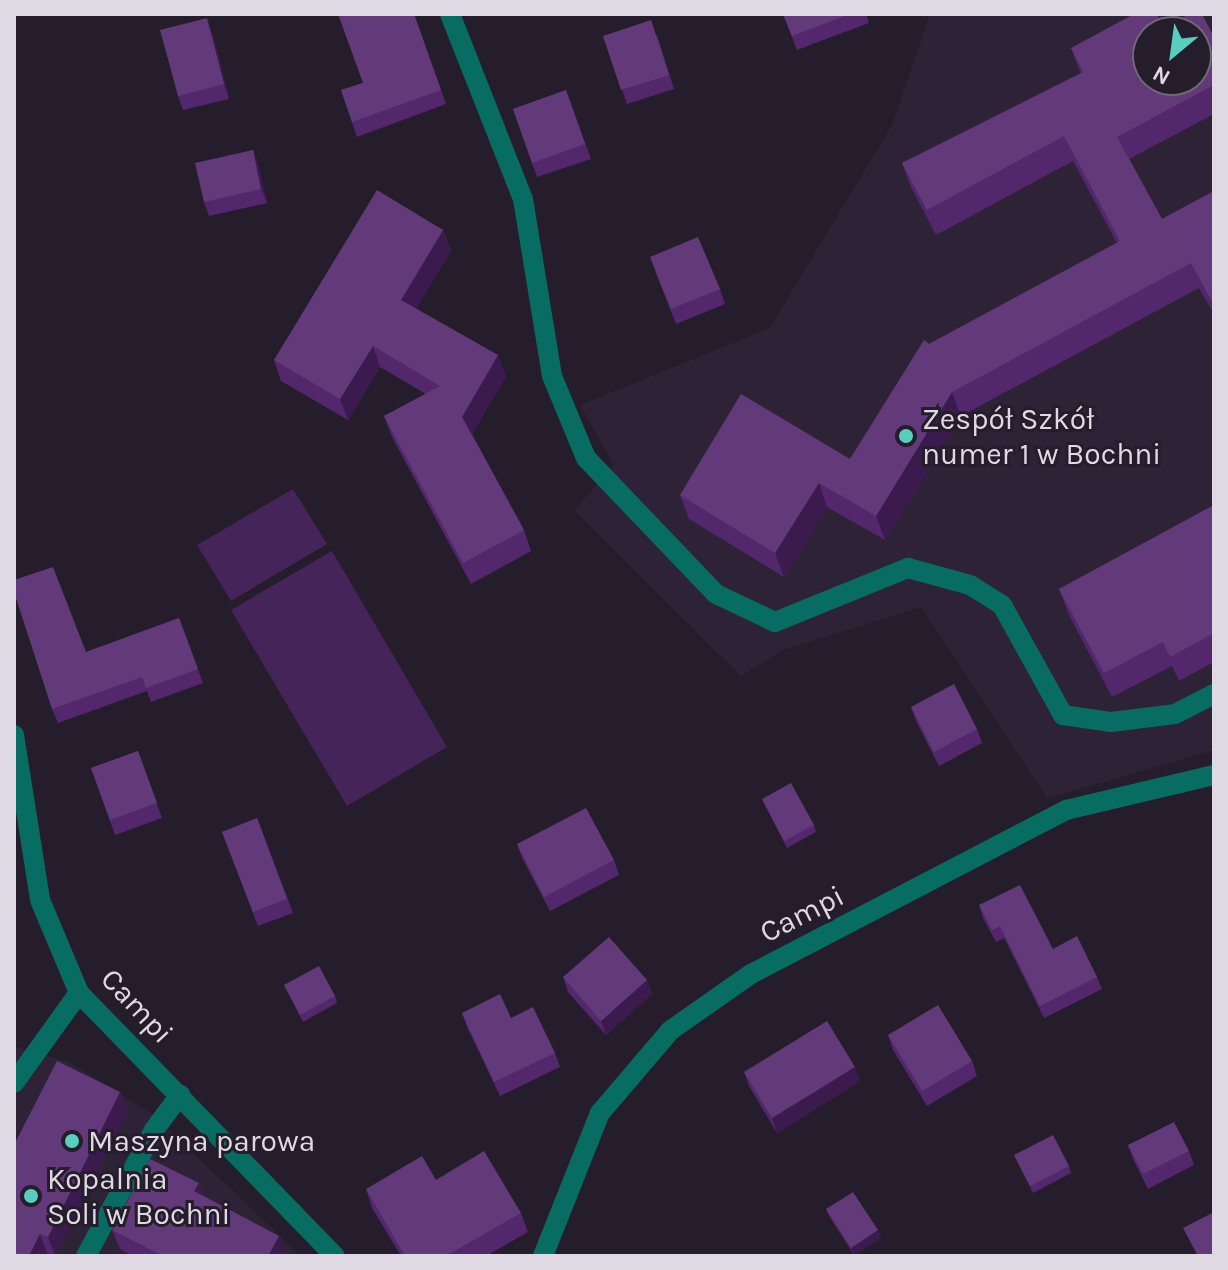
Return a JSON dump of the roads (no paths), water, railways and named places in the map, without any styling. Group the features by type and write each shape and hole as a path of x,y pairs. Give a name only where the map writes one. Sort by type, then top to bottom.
{"street":[{"path":"450,14 523,199 552,376 586,458 716,594 775,622 908,568 970,585 1002,605 1063,715 1111,722 1175,714 1214,694"},
{"name":"Campi","path":"14,735 40,900 79,993 335,1256"},
{"name":"Campi","path":"543,1256 600,1113 671,1030 751,974 1066,810 1214,775"},
{"path":"14,1083 79,993"},
{"path":"86,1256 154,1130 180,1095"}],"place":[{"name":"Zespół Szkół numer 1 w Bochni","path":"906,436"},
{"name":"Maszyna parowa","path":"72,1141"},
{"name":"Kopalnia Soli w Bochni","path":"31,1196"}]}
